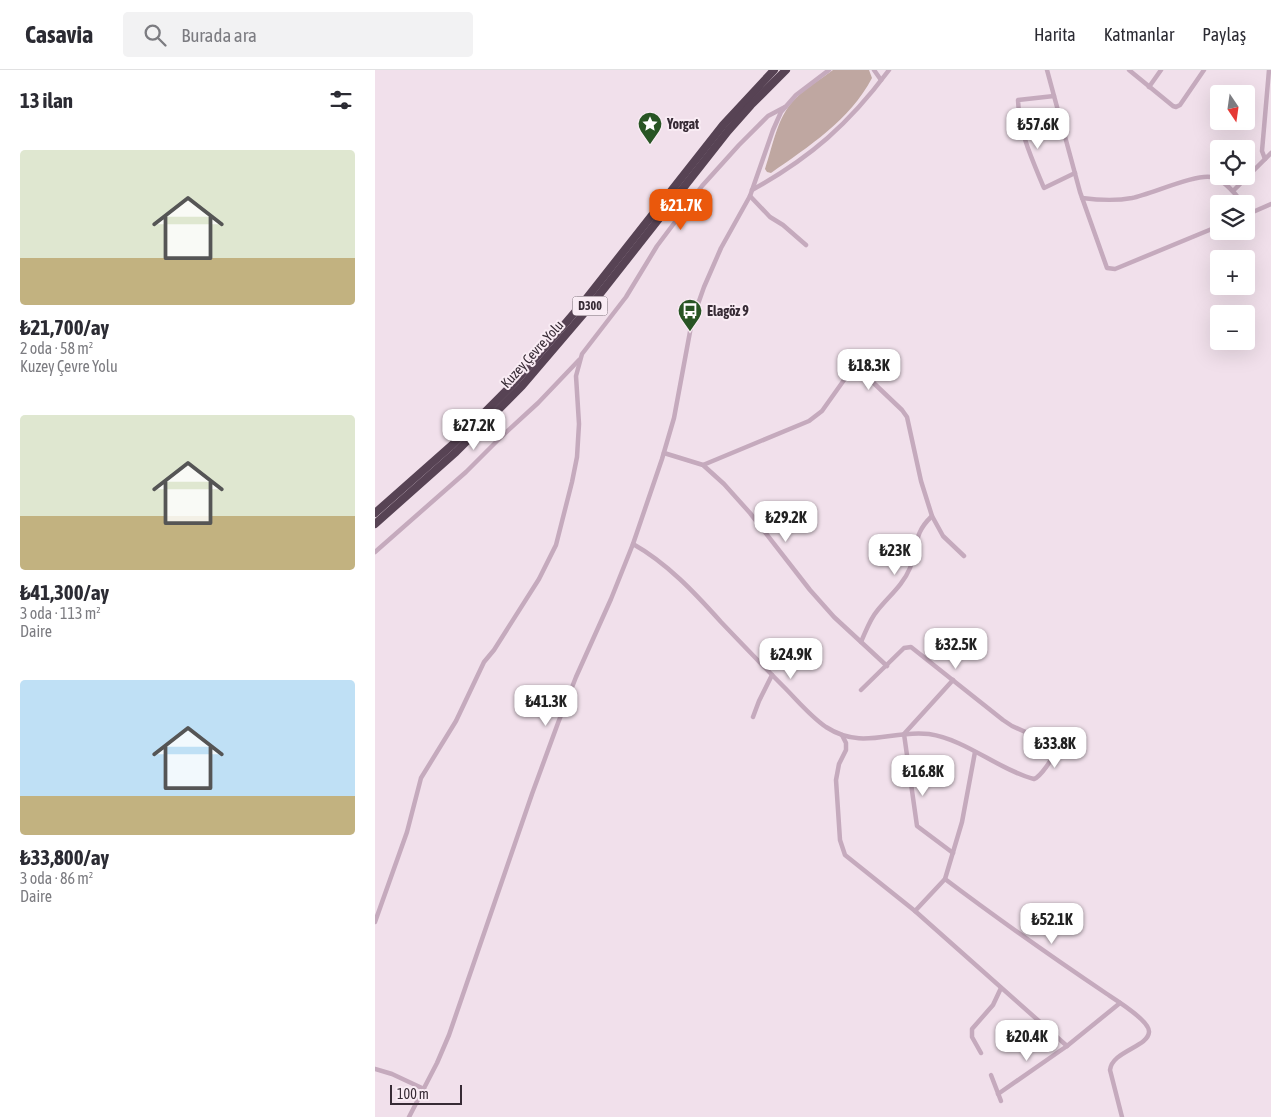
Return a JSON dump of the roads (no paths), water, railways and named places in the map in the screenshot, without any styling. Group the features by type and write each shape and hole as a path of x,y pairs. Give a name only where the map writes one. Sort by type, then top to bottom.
{"highway":[{"name":"Kuzey Çevre Yolu","path":"375,513 452,445 517,380 586,298 723,125 774,70"},
{"name":"Kuzey Çevre Yolu","path":"375,524 456,452 522,386 592,304 728,131 786,70"}],"street":[{"path":"409,1117 449,1035 558,722 633,544 674,418 686,350 696,308 721,248 751,193 775,124 786,106 796,95 829,70"},
{"path":"874,70 881,80"},
{"path":"751,193 823,144 851,116 889,70"},
{"path":"1047,70 1082,198 1105,265 1111,270 1210,230"},
{"path":"1129,70 1173,106 1178,107 1204,70"},
{"path":"1149,87 1161,70"},
{"path":"1265,159 1262,152 1269,70"},
{"path":"1054,96 1018,100 1025,144 1044,188 1075,173"},
{"path":"375,922 407,832 421,778 461,712 484,662 539,579 556,545 573,482 577,457 579,419 576,382 582,354 626,298 657,246 702,186 768,116 786,106"},
{"path":"1233,191 1271,153"},
{"path":"1082,198 1105,200 1133,198 1204,176 1219,180 1236,195"},
{"path":"751,193 770,217 783,224 806,245"},
{"path":"1255,211 1271,204"},
{"path":"375,552 466,472 538,403 580,359"},
{"path":"703,465 809,421 822,411 849,373 861,371 907,417 921,481 932,516 943,536 964,556"},
{"path":"664,453 703,465 724,484 833,616 887,666"},
{"path":"861,642 877,611 907,574 912,562 917,537 922,527 932,516"},
{"path":"633,544 646,551 697,594 772,675 817,720 831,730 842,735 858,738 876,739 904,734 937,736 960,744 1034,779 1039,777 1053,751 1049,743 1012,726 911,647 905,648 861,690"},
{"path":"753,717 772,675"},
{"path":"904,734 953,680"},
{"path":"904,734 917,826 953,853"},
{"path":"842,735 846,743 846,750 839,764 835,780 839,840 848,858 915,911 1067,1046"},
{"path":"915,911 945,879 962,822 975,752"},
{"path":"945,879 1012,930 1121,1003 1145,1023 1149,1030 1146,1038 1115,1059 1110,1070 1122,1117"},
{"path":"981,1053 972,1037 972,1029 993,1005 1001,988"},
{"path":"998,1094 1067,1046 1121,1003"},
{"path":"375,1069 424,1088"},
{"path":"991,1075 1001,1101"}],"place":[{"name":"Yorgat","path":"650,145"},
{"name":"Elagöz 9","path":"690,332"}]}
